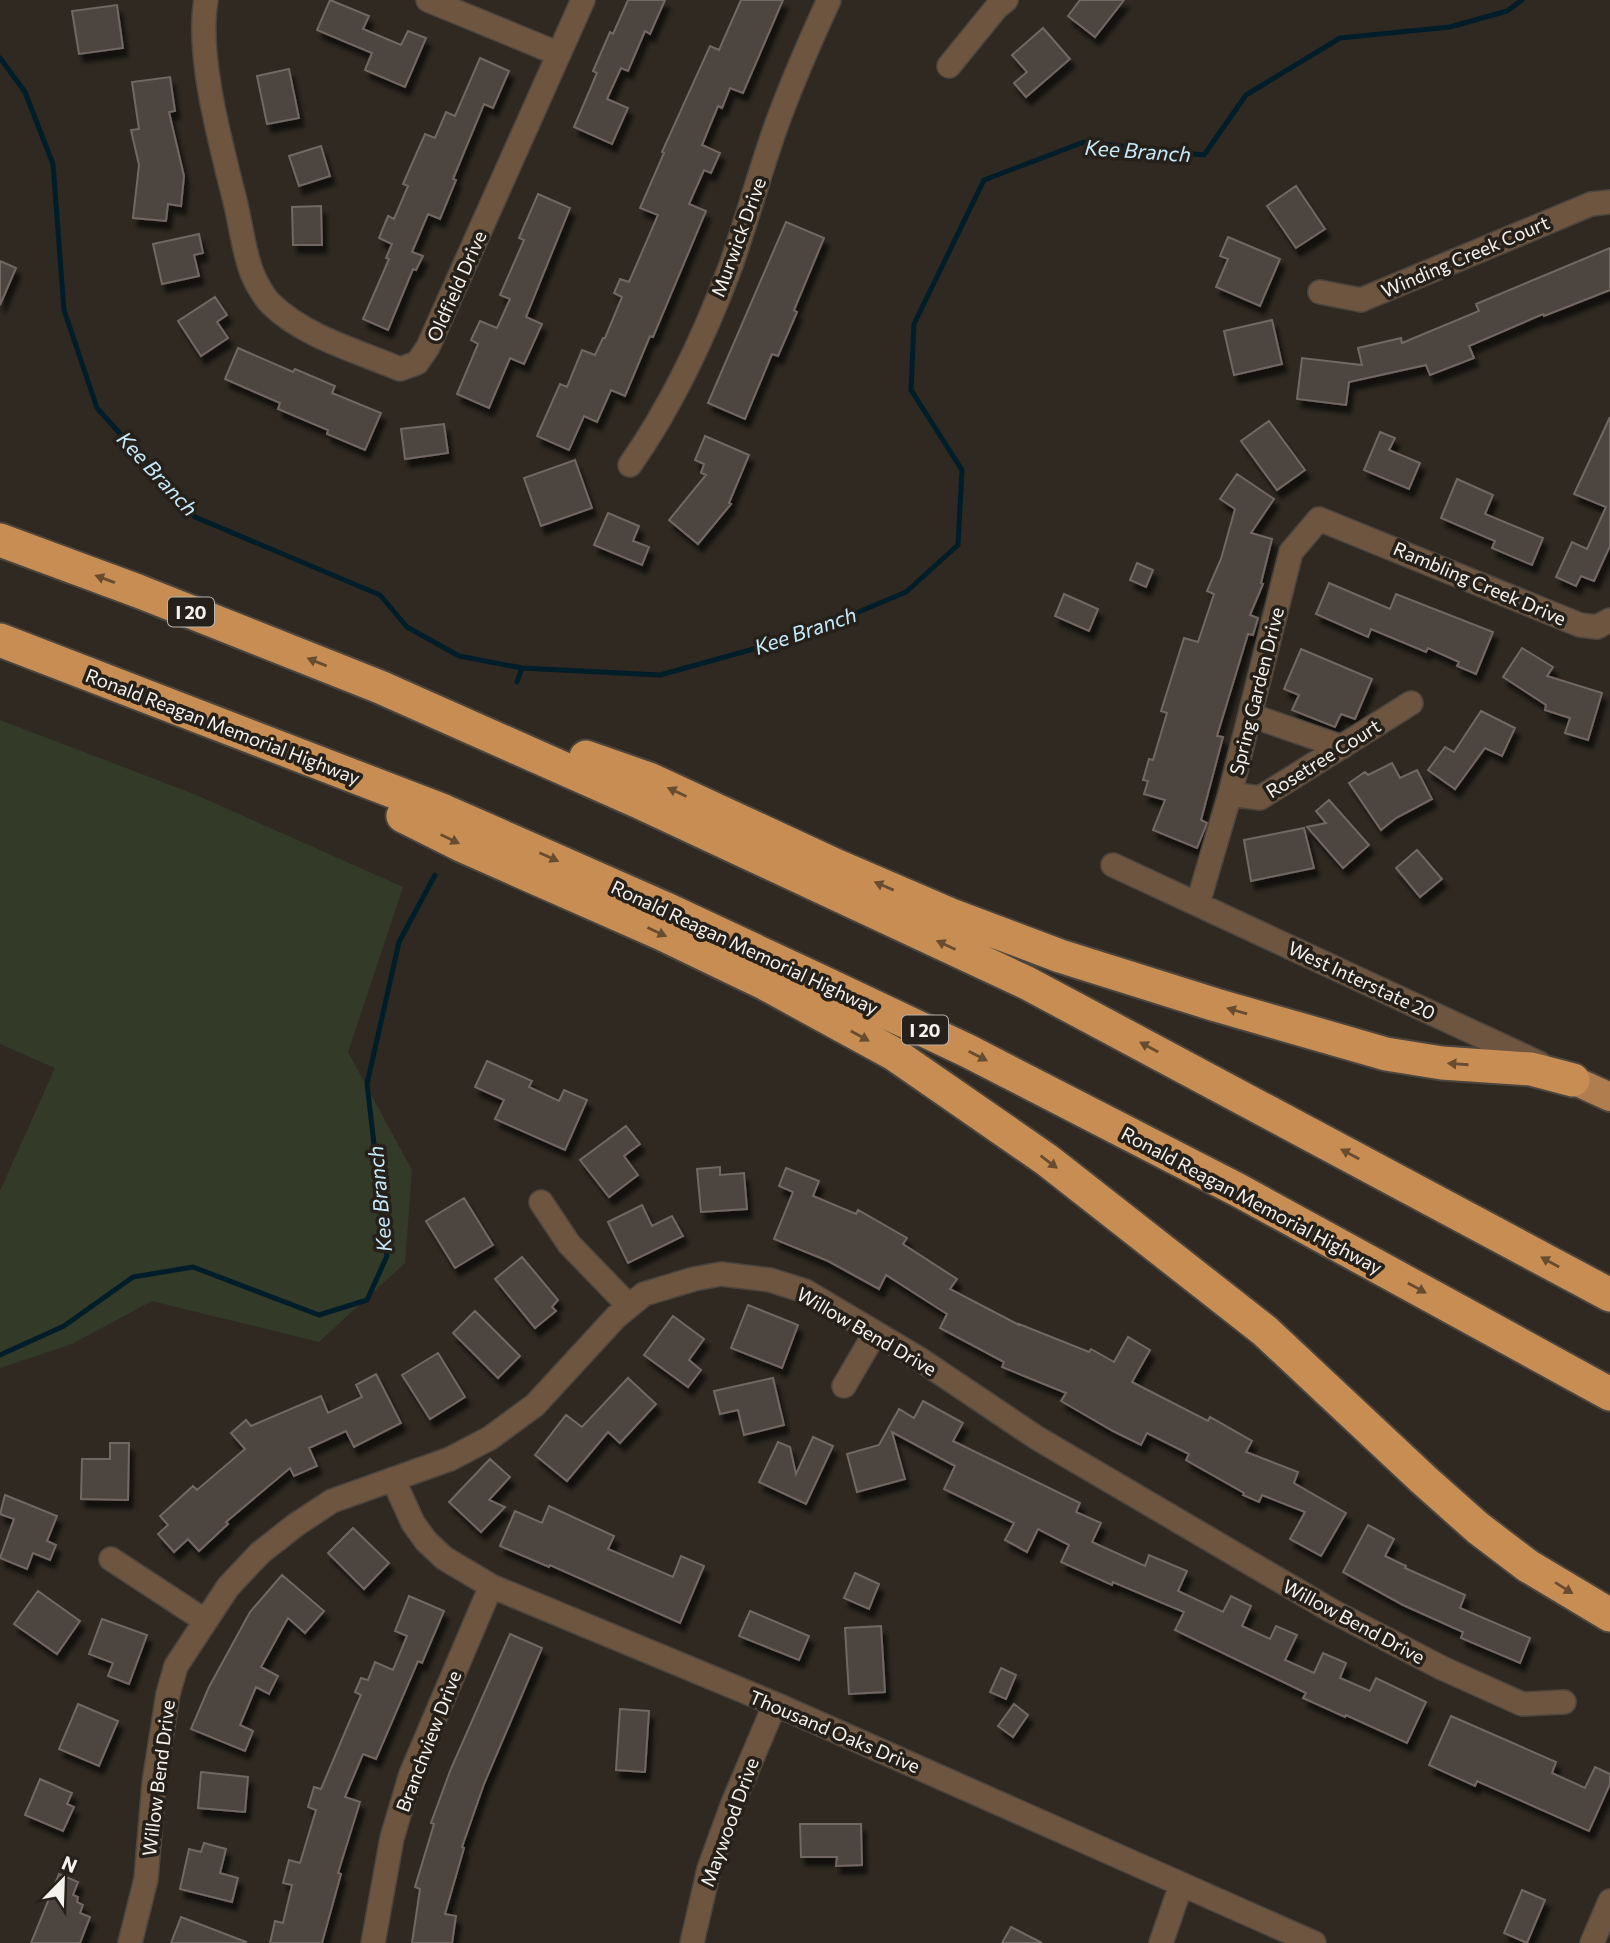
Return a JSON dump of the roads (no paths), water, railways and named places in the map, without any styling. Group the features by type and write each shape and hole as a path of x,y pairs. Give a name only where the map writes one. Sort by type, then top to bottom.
{"highway":[{"name":"I 20","path":"0,540 138,591 380,687 639,802 1027,983 1610,1295"},
{"name":"Ronald Reagan Memorial Highway","path":"0,640 444,811 664,908 968,1051 1238,1190 1610,1394"},
{"path":"0,655 133,691"},
{"path":"380,687 649,779 913,898 1060,956 1386,1054 1442,1063 1531,1069 1573,1080"},
{"path":"213,722 463,846 660,933 766,984 894,1054 1047,1160 1265,1331 1423,1480 1478,1528 1528,1566 1610,1615"}],"main road":[{"name":"West Interstate 20","path":"1573,1080 1610,1097"}],"street":[{"name":"Oldfield Drive","path":"206,0 204,10 207,69 221,145 252,274 269,303 286,316 317,334 400,369 417,363 428,347 583,0"},
{"path":"428,0 559,54"},
{"name":"Murwick Drive","path":"630,465 651,436 680,383 716,300 779,120 829,0"},
{"path":"948,66 997,7 1006,0"},
{"name":"Winding Creek Court","path":"1320,292 1361,300 1591,204 1610,202"},
{"name":"Spring Garden Drive","path":"1198,902 1230,794 1292,552 1319,519 1350,529"},
{"name":"Rambling Creek Drive","path":"1350,529 1580,625 1597,627 1610,620"},
{"name":"Rosetree Court","path":"1230,794 1259,798 1411,703"},
{"path":"1250,715 1342,747"},
{"name":"West Interstate 20","path":"1113,865 1198,902 1573,1080"},
{"path":"541,1202 569,1244 629,1306"},
{"name":"Willow Bend Drive","path":"130,1943 146,1880 154,1783 168,1694 176,1665 228,1587 260,1553 332,1501 450,1459 490,1438 535,1405 616,1317 644,1294 721,1274 770,1280 806,1291 920,1360 1037,1438 1332,1612 1442,1668 1522,1704 1564,1702"},
{"path":"844,1385 875,1333"},
{"name":"Thousand Oaks Drive","path":"393,1479 413,1523 426,1541 444,1558 491,1586 775,1704 1314,1943"},
{"path":"111,1559 204,1620"},
{"name":"Branchview Drive","path":"373,1943 392,1838 411,1774 491,1586"},
{"name":"Maywood Drive","path":"692,1943 709,1869 733,1803 775,1704"},
{"path":"1161,1943 1181,1885"},
{"path":"1592,1943 1610,1901"}],"waterway":[{"name":"Kee Branch","path":"0,58 25,92 53,164 64,310 97,408 195,517 380,595 407,627 459,656 522,668 660,675 804,635 906,592 958,545 962,470 911,390 914,324 984,180 1084,142 1204,155 1246,95 1340,38 1450,27 1507,11 1522,0"},
{"path":"517,682 522,668"},
{"name":"Kee Branch","path":"0,1355 64,1326 133,1277 193,1267 319,1315 367,1300 387,1256 367,1084 399,942 435,875"}]}
